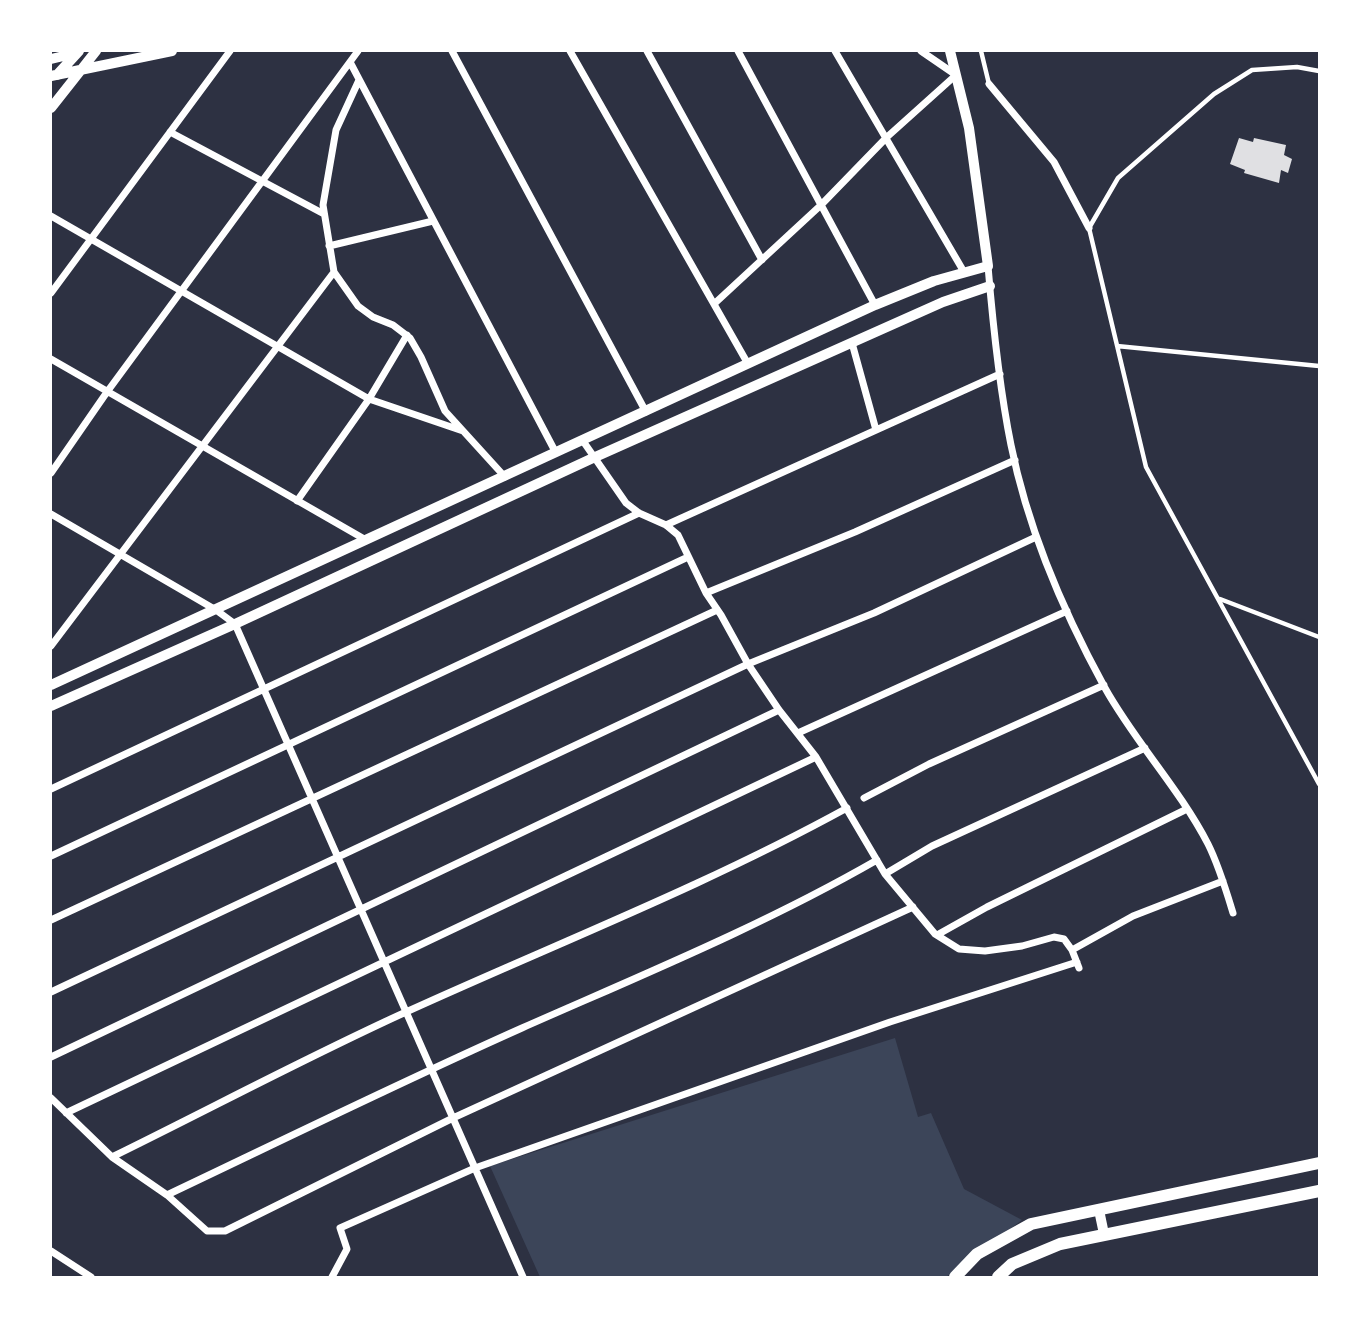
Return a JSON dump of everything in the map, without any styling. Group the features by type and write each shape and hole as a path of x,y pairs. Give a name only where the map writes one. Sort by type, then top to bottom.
{"main road":[{"path":"955,1277 977,1254 1031,1224 1319,1163"},
{"path":"998,1277 1012,1264 1060,1244 1319,1191"}],"street":[{"path":"51,59 89,51"},
{"path":"51,108 96,51"},
{"path":"53,78 172,51"},
{"path":"51,293 230,51"},
{"path":"51,473 107,392 358,51"},
{"path":"452,51 646,412"},
{"path":"570,51 748,364"},
{"path":"648,51 762,260"},
{"path":"738,51 875,305"},
{"path":"835,51 964,272"},
{"path":"921,51 956,75"},
{"path":"950,51 969,128 1000,374 1015,460 1036,537 1067,611 1104,685 1208,845 1233,914"},
{"path":"53,78 76,52"},
{"path":"350,62 556,453"},
{"path":"714,304 821,205 887,137 956,75"},
{"path":"359,80 337,130 328,165 323,205 334,272 358,306 407,335 421,356 445,411 505,477"},
{"path":"989,84 1054,162 1089,228"},
{"path":"170,132 324,214"},
{"path":"51,216 369,399 463,431"},
{"path":"329,246 433,221"},
{"path":"51,685 875,305 964,272 988,266"},
{"path":"51,646 334,272"},
{"path":"51,706 852,342 943,302 990,286"},
{"path":"297,501 369,399 407,335"},
{"path":"852,342 876,430"},
{"path":"51,359 367,541"},
{"path":"666,525 1000,374"},
{"path":"332,1277 347,1250 340,1228 475,1168 890,1023 1078,965 1064,939 1054,937 1022,946 985,951 959,949 937,935 885,874 816,757 779,710 748,664 706,593 678,535 666,525 639,513 626,503 583,440"},
{"path":"706,593 1015,460"},
{"path":"51,789 639,513"},
{"path":"51,514 216,610 235,624 523,1277"},
{"path":"51,992 748,664 874,613 1036,537"},
{"path":"51,856 688,557"},
{"path":"51,920 717,610"},
{"path":"798,733 1067,611"},
{"path":"864,798 929,764 1104,685"},
{"path":"51,1057 779,710"},
{"path":"885,874 932,846 1145,748"},
{"path":"66,1113 816,757"},
{"path":"112,1157 406,1012 706,879 847,808"},
{"path":"937,935 987,906 1187,809"},
{"path":"167,1195 431,1069 735,933 834,885 877,860"},
{"path":"1072,950 1133,916 1223,881"},
{"path":"51,1098 112,1157 167,1195 207,1231 225,1231 453,1118 913,906"},
{"path":"1099,1210 1104,1234"},
{"path":"51,1251 91,1277"}],"lane":[{"path":"981,51 989,84"},
{"path":"1319,71 1297,67 1252,70 1214,94 1118,178 1089,228 1146,467 1319,784"},
{"path":"1117,346 1319,366"},
{"path":"1220,599 1319,637"}],"shaded area":[{"path":"895,1038 918,1117 931,1113 964,1189 1022,1220 946,1277 540,1277 490,1166"}],"building":[{"path":"1239,138 1253,142 1254,138 1286,145 1284,155 1292,159 1288,173 1281,170 1279,183 1244,173 1245,170 1230,164"}]}
